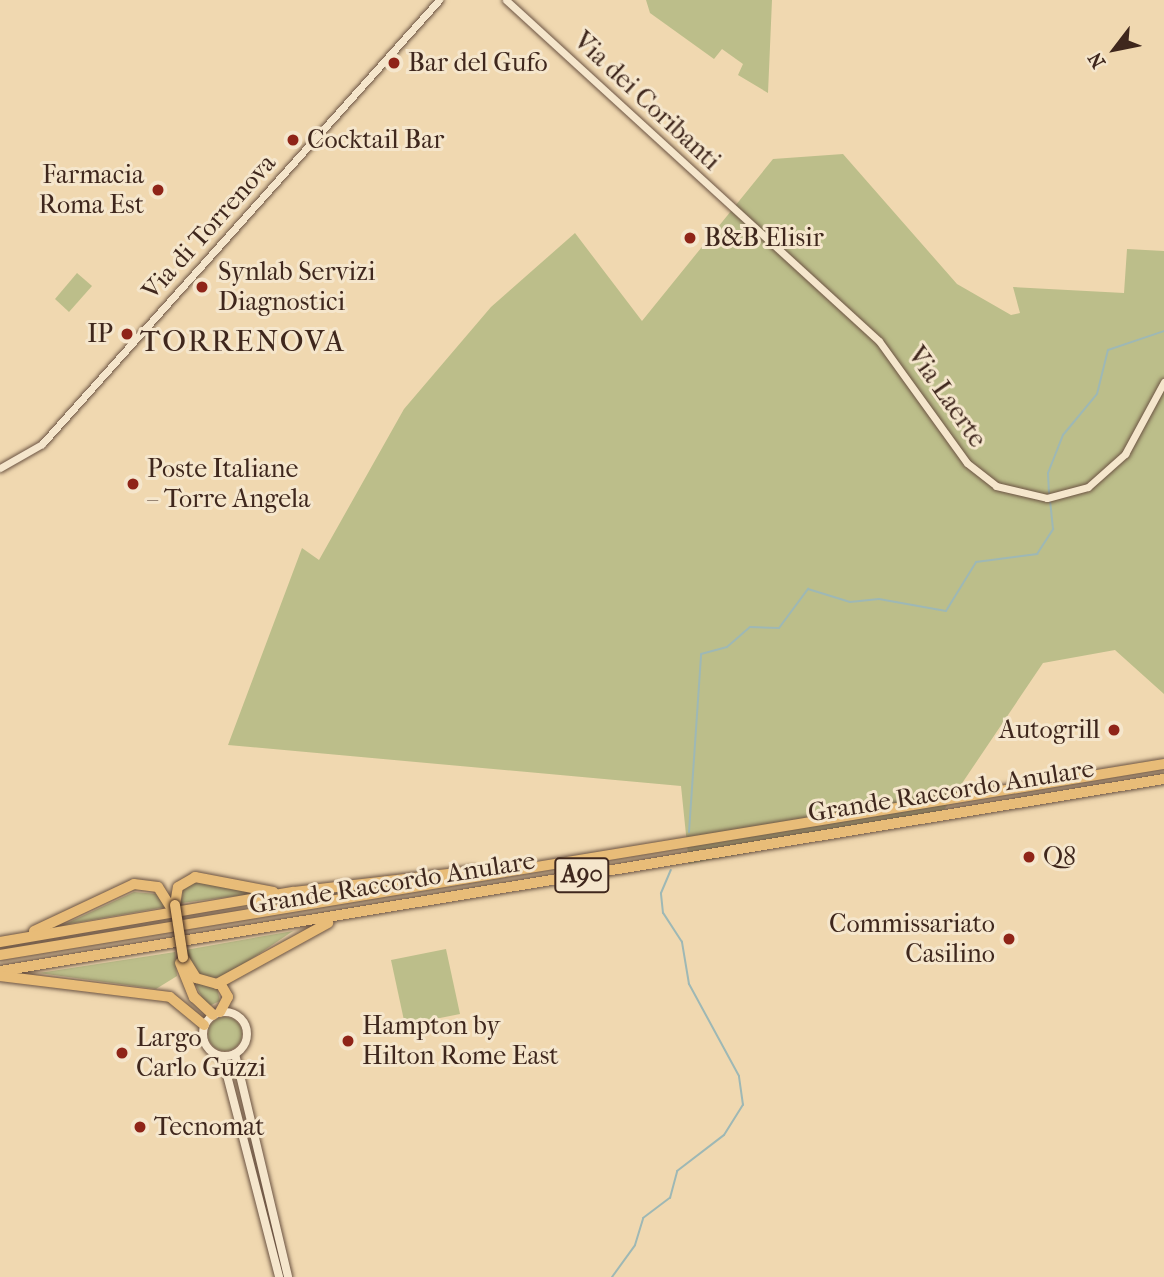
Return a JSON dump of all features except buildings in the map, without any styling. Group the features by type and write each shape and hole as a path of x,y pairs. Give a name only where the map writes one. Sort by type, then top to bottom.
{"highway":[{"name":"Grande Raccordo Anulare","path":"0,955 1164,764"},
{"name":"Grande Raccordo Anulare","path":"0,974 1164,779"},
{"path":"0,941 294,892 423,874 519,870"},
{"path":"172,905 178,887 199,876 294,892"},
{"path":"0,941 43,929 134,884 158,887 172,905 181,957 194,997 217,1013 228,997 220,984 196,978 181,957"},
{"path":"220,984 301,934 367,911"},
{"path":"0,974 170,997 204,1025"}],"main road":[{"path":"217,1013 236,1014 246,1028 244,1045 235,1054 222,1056 206,1046 204,1025 217,1013"},
{"path":"235,1054 267,1212"},
{"path":"222,1056 283,1274"}],"street":[{"name":"Via di Torrenova","path":"0,468 42,444 439,0"},
{"name":"Via dei Coribanti","path":"506,0 729,204"},
{"name":"Via Laerte","path":"729,204 884,346 974,470 1000,488 1038,498 1061,497 1086,489 1115,467 1164,382"}],"green space":[{"path":"646,0 772,0 768,93 738,75 743,64 722,49 714,59 650,13"},
{"path":"843,154 957,284 1011,315 1020,313 1013,287 1124,293 1127,249 1164,251 1164,694 1115,650 1043,663 940,816 689,864 681,786 228,745 302,548 319,560 404,409 491,307 575,233 642,321 773,159"},
{"path":"77,273 92,286 69,312 55,299"},
{"path":"195,882 260,893 181,903 183,890"},
{"path":"134,892 157,894 165,907 63,925"},
{"path":"293,931 220,980 196,974 185,950"},
{"path":"446,949 460,1014 405,1025 391,960"},
{"path":"175,952 177,976 156,989 39,973"},
{"path":"193,980 217,988 220,1001 207,1007"},
{"path":"225,1017 237,1022 242,1034 237,1046 225,1051 213,1046 208,1034 213,1022"}],"waterway":[{"path":"1049,493 1048,473 1063,435 1097,394 1108,350 1164,331"},
{"path":"689,832 701,654 727,647 750,627 779,628 808,589 850,602 879,599 946,611 976,562 1037,554 1053,529 1050,498"},
{"path":"612,1277 635,1245 643,1218 670,1198 677,1171 724,1135 743,1105 739,1076 689,984 682,942 663,913 661,893 671,870"}],"place":[{"name":"Bar del Gufo","path":"394,63"},
{"name":"Cocktail Bar","path":"293,140"},
{"name":"Farmacia Roma Est","path":"158,190"},
{"name":"B&B Elisir","path":"690,238"},
{"name":"Synlab Servizi Diagnostici","path":"202,287"},
{"name":"IP","path":"127,334"},
{"name":"Poste Italiane – Torre Angela","path":"133,484"},
{"name":"Autogrill","path":"1114,730"},
{"name":"Q8","path":"1029,857"},
{"name":"Commissariato Casilino","path":"1009,939"},
{"name":"Hampton by Hilton Rome East","path":"348,1041"},
{"name":"Largo Carlo Guzzi","path":"122,1053"},
{"name":"Tecnomat","path":"140,1127"}],"district":[{"name":"TORRENOVA","path":"243,342"}]}
